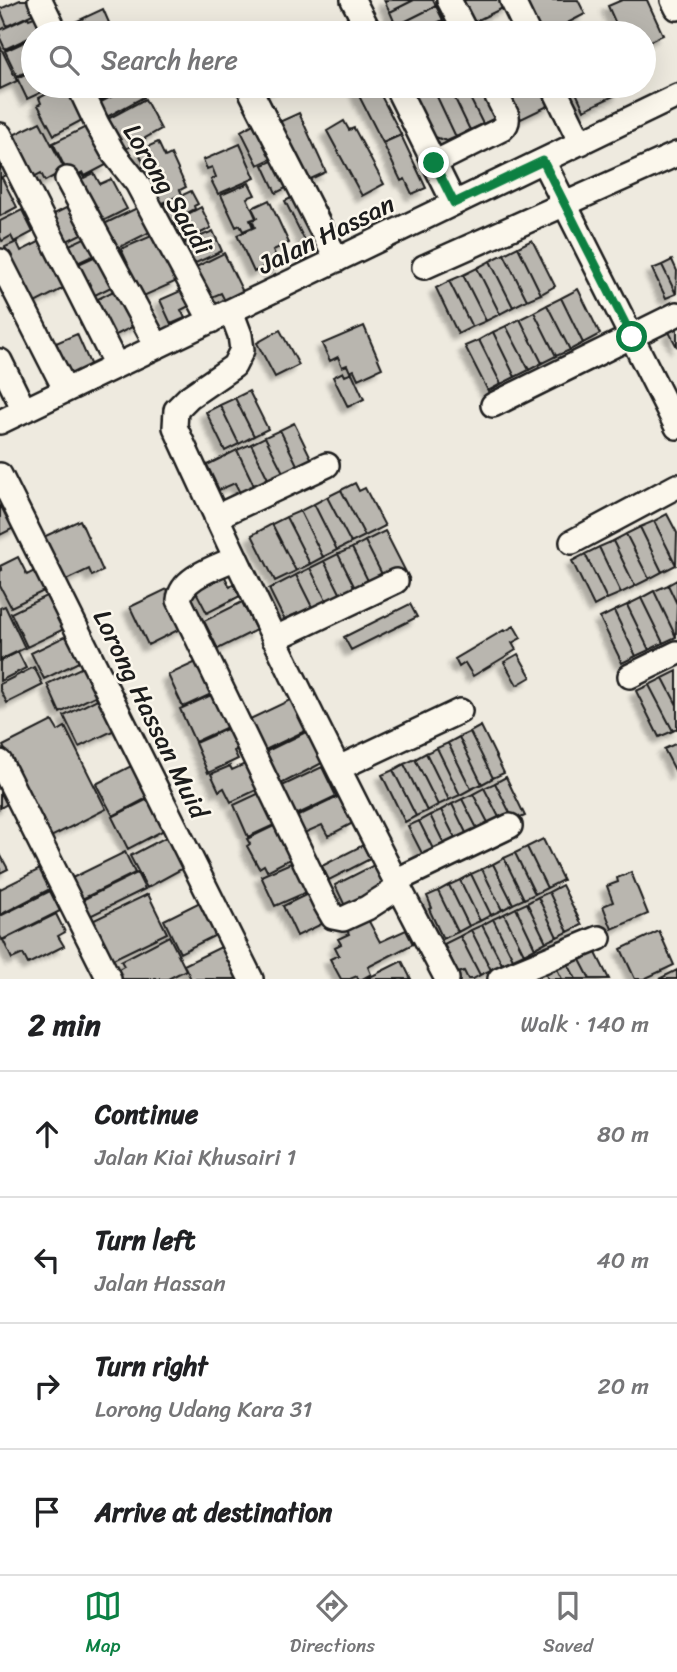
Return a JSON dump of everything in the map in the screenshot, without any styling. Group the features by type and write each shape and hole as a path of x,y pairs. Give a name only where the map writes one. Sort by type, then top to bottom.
{"street":[{"path":"40,0 50,21"},
{"path":"353,0 364,21"},
{"path":"449,0 460,21"},
{"path":"512,0 522,21"},
{"path":"673,0 677,8"},
{"name":"Jalan Hassan","path":"0,422 677,96"},
{"name":"Lorong Saudi","path":"85,98 114,154 138,183 221,316 240,335 242,350 234,366 189,397 176,410 175,427 274,639 396,884 447,979"},
{"path":"254,98 337,260"},
{"path":"402,98 454,203"},
{"path":"434,163 506,126 507,116 498,98"},
{"path":"559,98 581,143"},
{"path":"0,135 116,365"},
{"path":"424,267 677,154"},
{"path":"543,161 677,427"},
{"path":"67,179 157,346"},
{"path":"0,261 65,389"},
{"path":"493,405 677,314"},
{"path":"0,361 24,410"},
{"path":"216,517 327,465"},
{"name":"Lorong Hassan Muid","path":"0,475 251,979"},
{"path":"572,542 677,486"},
{"path":"236,558 187,582 180,591 179,600 333,917 344,919 368,908 396,884 510,826"},
{"path":"274,639 396,581"},
{"path":"630,676 677,653"},
{"path":"339,768 460,711"},
{"path":"0,762 109,979"},
{"path":"500,979 599,938"}],"building":[{"path":"20,0 31,0 37,12 7,26 0,9"},
{"path":"384,0 414,0 390,12"},
{"path":"414,0 433,0 436,6 406,21 394,21 390,12"},
{"path":"458,0 504,0 507,6 476,21 468,21"},
{"path":"578,0 585,14 571,21 535,21 524,1"},
{"path":"622,0 647,0 663,35 656,38 656,21 615,21 608,6"},
{"path":"436,6 443,20 441,21 406,21"},
{"path":"103,9 108,21 77,21"},
{"path":"39,15 42,21 21,21 21,42 5,49 0,30 28,17 29,19"},
{"path":"21,44 21,74 17,76 5,51"},
{"path":"0,46 17,81 0,89"},
{"path":"39,98 76,98 86,118 54,135 38,105 41,103"},
{"path":"109,98 142,98 105,118 97,104"},
{"path":"360,98 382,98 401,134 383,143"},
{"path":"413,98 438,98 456,137 447,141 432,136"},
{"path":"438,98 455,98 470,130 456,137"},
{"path":"455,98 470,98 483,124 470,130"},
{"path":"470,98 489,98 498,117 483,124"},
{"path":"511,98 549,98 552,104 521,119"},
{"path":"578,98 609,98 584,110"},
{"path":"145,99 161,129 120,152 104,121"},
{"path":"299,113 326,172 304,182 277,123"},
{"path":"259,121 277,156 258,165 241,131"},
{"path":"344,121 349,130 354,128 384,184 362,196 327,131"},
{"path":"40,122 65,170 45,181 41,173 26,181 5,139"},
{"path":"90,125 108,164 85,176 83,172 70,178 53,143"},
{"path":"401,135 426,188 412,194 405,179 401,181 383,143"},
{"path":"158,142 165,157 171,154 186,187 180,190 182,194 161,204 137,170 145,166 138,151"},
{"path":"240,144 255,178 218,194 211,180 216,177 212,167 207,169 203,160"},
{"path":"281,157 294,184 276,193 263,165"},
{"path":"0,161 7,174 0,178"},
{"path":"94,173 100,184 111,179 127,209 97,224 74,179 82,174 84,178"},
{"path":"2,178 17,207 0,216 0,179"},
{"path":"249,183 255,195 247,198 256,218 250,220 253,227 243,231 240,225 236,227 221,195"},
{"path":"191,191 198,204 194,206 195,209 180,217 183,222 166,230 155,208"},
{"path":"301,193 321,233 305,241 285,201"},
{"path":"269,200 289,243 273,250 280,266 268,271 265,266 254,272 237,235 255,227 252,220 257,218 252,208"},
{"path":"78,202 91,229 63,243 50,216"},
{"path":"139,207 156,229 114,250 98,227"},
{"path":"201,207 211,228 176,245 169,230 184,223 182,217"},
{"path":"22,210 33,232 14,242 11,236 2,241 0,221"},
{"path":"213,231 222,251 187,267 178,246"},
{"path":"95,233 103,251 73,265 65,247"},
{"path":"154,235 177,281 139,298 125,266 128,264 121,249"},
{"path":"43,240 64,288 33,304 5,247 17,242 21,251"},
{"path":"532,240 555,286 541,294 518,247"},
{"path":"518,247 541,294 527,300 504,254"},
{"path":"105,252 119,283 89,298 74,266"},
{"path":"224,253 243,292 225,301 221,293 207,299 192,269"},
{"path":"504,254 527,300 513,307 490,261"},
{"path":"672,260 677,271 676,294 662,265"},
{"path":"490,261 513,307 500,314 477,268"},
{"path":"662,265 676,294 666,298 652,269"},
{"path":"477,268 500,314 486,321 463,275"},
{"path":"463,275 486,321 472,327 449,281"},
{"path":"449,281 472,327 458,334 436,288"},
{"path":"123,286 142,322 110,338 92,302"},
{"path":"185,289 193,304 181,310 185,318 171,324 160,300"},
{"path":"578,289 600,334 583,343 561,298"},
{"path":"561,298 583,343 570,350 547,305"},
{"path":"547,305 570,350 556,356 534,312"},
{"path":"534,312 556,356 542,363 520,319"},
{"path":"520,319 542,363 529,370 506,326"},
{"path":"364,326 382,368 358,379 354,370 350,372 347,365 342,367 338,357 330,361 322,344"},
{"path":"506,326 529,370 515,377 493,332"},
{"path":"677,328 677,347 669,332"},
{"path":"280,330 299,365 275,377 257,343"},
{"path":"493,332 515,377 501,384 479,340"},
{"path":"77,334 91,366 71,375 56,343"},
{"path":"479,340 501,384 488,391 465,346"},
{"path":"343,372 345,376 352,373 364,399 348,407 333,377"},
{"path":"249,391 268,429 254,436 235,398"},
{"path":"235,398 254,436 239,444 220,405"},
{"path":"220,405 239,444 225,451 206,412"},
{"path":"294,423 316,468 302,475 280,430"},
{"path":"280,430 302,475 288,482 265,437"},
{"path":"265,437 288,482 273,489 251,444"},
{"path":"251,444 273,489 259,496 237,450"},
{"path":"237,450 259,496 245,503 235,483 219,490 207,465"},
{"path":"355,483 359,491 365,488 385,526 365,536 341,490"},
{"path":"341,490 365,536 351,543 327,497"},
{"path":"327,497 351,543 337,550 314,504"},
{"path":"0,501 18,526 0,535"},
{"path":"314,504 337,550 323,557 300,511"},
{"path":"300,511 323,557 310,564 286,517"},
{"path":"667,514 677,533 676,565 654,521"},
{"path":"286,517 310,564 296,571 272,524"},
{"path":"80,520 103,571 92,576 89,569 64,581 37,540"},
{"path":"654,521 676,565 662,572 640,527"},
{"path":"272,524 296,571 275,581 252,535"},
{"path":"640,527 662,572 649,579 626,534"},
{"path":"385,531 409,578 389,588 365,541"},
{"path":"626,534 649,579 635,586 613,541"},
{"path":"365,541 389,588 375,595 352,548"},
{"path":"613,541 635,586 621,593 599,547"},
{"path":"599,547 621,593 607,599 585,554"},
{"path":"352,548 375,595 362,602 338,554"},
{"path":"338,554 362,602 348,609 324,561"},
{"path":"585,554 607,599 594,606 572,561"},
{"path":"18,557 27,575 38,569 48,589 11,607 0,586 0,566"},
{"path":"324,561 348,609 334,616 310,568"},
{"path":"310,568 334,616 320,623 296,575"},
{"path":"222,571 230,587 234,584 240,596 207,613 193,586"},
{"path":"296,575 320,623 306,629 298,613 284,619 269,589"},
{"path":"677,580 677,604 668,585"},
{"path":"668,585 677,604 676,637 654,591"},
{"path":"167,589 186,626 148,645 130,607"},
{"path":"654,591 676,637 663,643 641,598"},
{"path":"48,595 64,629 27,647 11,613"},
{"path":"641,598 663,643 649,650 627,605"},
{"path":"242,602 256,630 218,649 204,621"},
{"path":"410,604 417,617 351,650 344,637"},
{"path":"627,605 649,650 636,656 614,611"},
{"path":"5,606 25,648 0,660 0,608"},
{"path":"614,611 636,656 622,663 600,618"},
{"path":"514,626 521,638 512,643 516,650 473,676 465,663 459,667 455,659"},
{"path":"70,634 83,660 44,679 31,653"},
{"path":"18,652 26,668 0,681 0,661"},
{"path":"518,654 531,677 517,685 504,662"},
{"path":"205,658 220,690 183,707 168,675"},
{"path":"89,664 103,692 60,713 47,684"},
{"path":"34,667 43,685 7,703 0,684"},
{"path":"677,671 677,705 663,678"},
{"path":"663,678 677,705 677,729 673,731 649,685"},
{"path":"649,685 673,731 659,737 636,691"},
{"path":"218,692 236,723 195,742 180,709"},
{"path":"103,696 119,728 79,747 64,716"},
{"path":"292,699 307,730 263,751 248,720"},
{"path":"52,721 58,731 65,727 106,809 49,838 3,746"},
{"path":"238,724 247,745 234,751 238,759 208,773 195,743"},
{"path":"481,726 504,773 493,778 470,732"},
{"path":"308,731 324,762 279,785 263,753"},
{"path":"470,732 493,778 482,784 459,737"},
{"path":"459,737 482,784 471,789 448,743"},
{"path":"448,743 471,789 460,795 437,748"},
{"path":"677,743 677,774 664,749"},
{"path":"437,748 460,795 449,800 426,753"},
{"path":"426,753 449,800 438,805 415,759"},
{"path":"415,759 438,805 427,811 404,764"},
{"path":"135,764 151,796 113,816 96,784"},
{"path":"245,764 249,773 258,769 265,786 231,802 224,788 219,791 211,774 230,766 232,770"},
{"path":"404,764 427,811 416,816 393,770"},
{"path":"322,767 336,796 294,816 280,787"},
{"path":"393,770 416,816 405,822 382,775"},
{"path":"506,777 525,816 514,821 495,783"},
{"path":"495,783 514,821 504,827 484,788"},
{"path":"484,788 504,827 493,832 473,794"},
{"path":"266,790 277,814 270,817 274,825 248,837 234,805"},
{"path":"0,791 7,804 0,808"},
{"path":"473,794 493,832 482,838 462,799"},
{"path":"340,796 353,823 328,836 322,825 304,833 296,817"},
{"path":"150,798 166,829 128,849 112,817"},
{"path":"462,799 482,838 471,843 452,804"},
{"path":"452,804 471,843 460,848 441,810"},
{"path":"441,810 460,848 449,854 430,815"},
{"path":"430,815 449,854 438,859 419,821"},
{"path":"419,821 438,859 428,865 408,826"},
{"path":"278,824 298,855 267,871 264,865 259,868 247,846 250,844 247,839"},
{"path":"170,835 187,866 147,888 130,856"},
{"path":"543,839 563,880 547,888 527,847"},
{"path":"363,845 370,859 329,880 322,866"},
{"path":"527,847 547,888 535,894 515,853"},
{"path":"125,852 135,873 80,900 70,879"},
{"path":"515,853 535,894 524,899 504,858"},
{"path":"0,854 8,869 0,873"},
{"path":"302,858 316,888 275,906 261,876"},
{"path":"504,858 524,899 513,904 493,864"},
{"path":"493,864 513,904 502,910 482,869"},
{"path":"374,865 386,887 346,908 335,885"},
{"path":"40,869 50,889 0,915 0,889"},
{"path":"482,869 502,910 491,915 471,874"},
{"path":"631,872 648,914 612,929 603,906 613,902 607,886"},
{"path":"137,873 145,889 88,917 80,901"},
{"path":"471,874 491,915 480,921 460,880"},
{"path":"460,880 480,921 469,926 449,885"},
{"path":"449,885 469,926 458,932 438,891"},
{"path":"562,885 582,925 568,932 549,892"},
{"path":"316,890 330,920 297,936 283,906"},
{"path":"50,891 60,911 2,940 0,916"},
{"path":"438,891 458,932 443,939 429,909 432,908 427,896"},
{"path":"549,892 568,932 557,937 538,897"},
{"path":"148,894 167,933 107,962 88,923"},
{"path":"538,897 557,937 546,942 527,903"},
{"path":"204,900 220,933 180,953 164,920"},
{"path":"527,903 546,942 535,948 516,908"},
{"path":"516,908 535,948 524,954 504,914"},
{"path":"56,914 65,932 58,936 64,946 28,964 23,954 12,959 3,940"},
{"path":"365,914 380,942 406,930 413,944 368,967 371,974 362,979 357,976 341,979 330,959 339,955 335,947 341,944 338,939 349,934 344,924"},
{"path":"504,914 524,954 513,959 493,919"},
{"path":"493,919 513,959 502,964 482,925"},
{"path":"482,925 502,964 491,970 471,930"},
{"path":"471,930 491,970 480,975 460,936"},
{"path":"659,931 674,965 644,979 635,979 621,949"},
{"path":"169,936 186,970 168,979 119,979 115,971 124,966 121,961"},
{"path":"460,936 480,975 473,979 468,979 464,971 458,973 444,944"},
{"path":"225,945 241,976 235,979 191,979 184,965"},
{"path":"595,951 609,979 590,979 579,958"},
{"path":"579,958 590,979 576,979 568,964"},
{"path":"402,961 411,979 366,979"},
{"path":"568,964 576,979 562,979 557,969"},
{"path":"557,969 562,979 548,979 546,975"},
{"path":"677,970 677,979 659,979"}],"route":[{"path":"434,163 454,203 543,161 632,337"}]}
